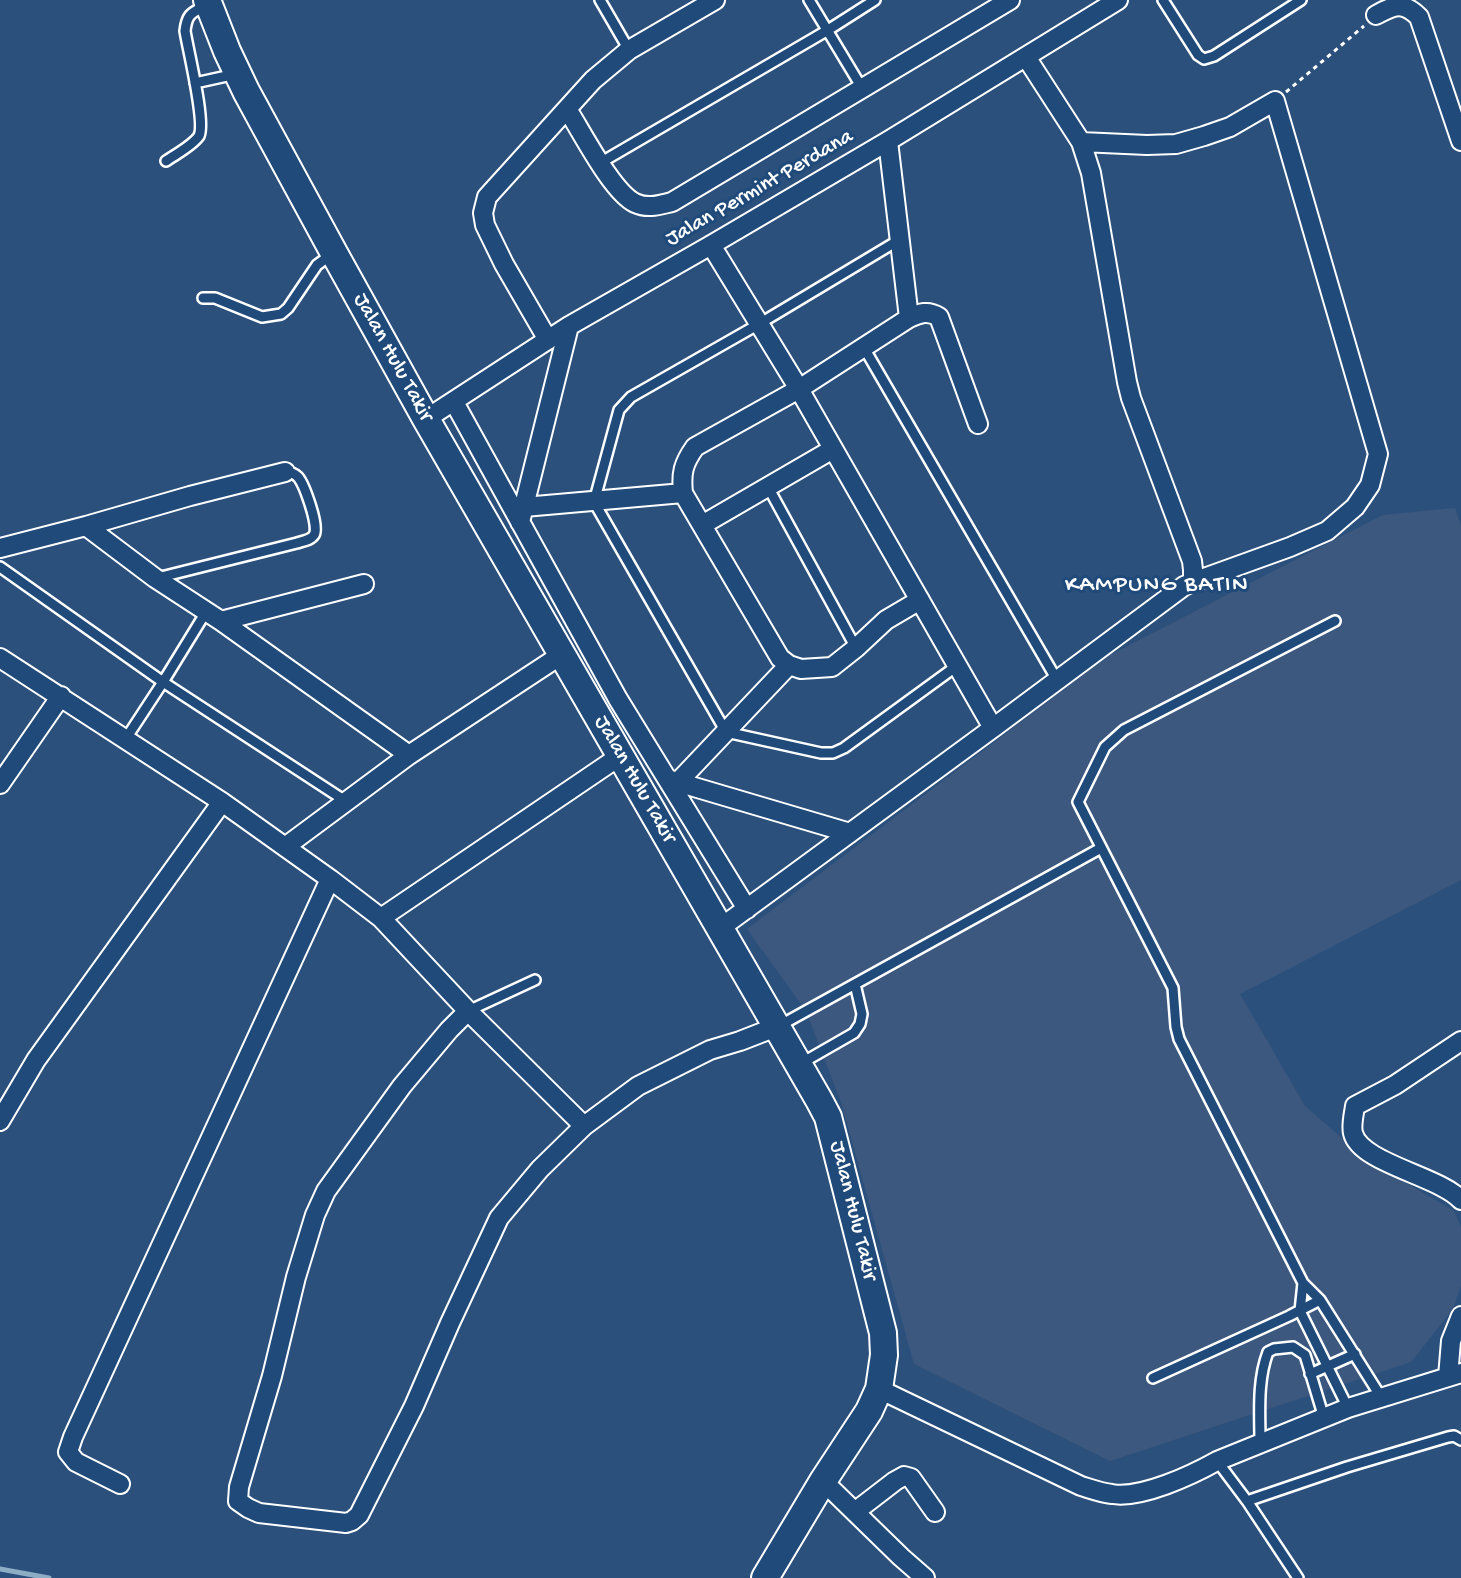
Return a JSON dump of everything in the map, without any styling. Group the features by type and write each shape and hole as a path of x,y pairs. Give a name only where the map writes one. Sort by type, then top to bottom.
{"street":[{"path":"548,340 504,264 485,225 483,213 487,197 593,80 629,50 715,0"},
{"path":"567,109 622,195 636,204 653,207 672,202 1010,0"},
{"name":"Jalan Permint Perdana","path":"426,419 569,326 888,141 1118,0"},
{"name":"Jalan Hulu Takir","path":"208,2 238,74 426,419 828,1117 884,1333 884,1355 879,1389 869,1411 823,1481 765,1578"},
{"path":"1376,15 1390,7 1404,6 1419,17 1461,141"},
{"path":"1026,57 1081,142 1091,173 1127,382 1192,561 1193,582"},
{"path":"719,929 1184,586 1290,548 1327,531 1356,507 1370,485 1378,454 1275,101 1230,126 1176,144 1081,142"},
{"path":"888,141 909,318"},
{"path":"711,245 799,389 993,728"},
{"path":"920,600 886,620 832,667 801,669 789,665 780,658 683,493 682,476 686,461 695,447 799,389 863,346 909,318 924,312 932,313 939,318 978,424"},
{"path":"522,515 569,326"},
{"path":"454,402 522,515 618,699 672,781 747,909"},
{"path":"702,525 833,449"},
{"path":"0,548 285,472"},
{"path":"522,515 594,502 683,493"},
{"path":"86,526 155,578 214,616 409,755"},
{"path":"214,616 364,584"},
{"path":"285,847 409,755 561,655"},
{"path":"0,658 222,802 381,918 468,1011 584,1126"},
{"path":"672,781 726,732 789,665"},
{"path":"0,783 61,696"},
{"path":"381,918 620,756"},
{"path":"672,781 850,833"},
{"path":"0,1121 36,1060 222,802"},
{"path":"120,1484 76,1462 68,1452 73,1437 330,879"},
{"path":"468,1011 402,1086 326,1191 315,1215 296,1278 272,1376 239,1487 238,1501 259,1513 346,1523 359,1515 414,1406 499,1218 540,1169 584,1126 638,1086 710,1050 776,1027"},
{"path":"1461,1041 1395,1085 1355,1106 1353,1134 1359,1145 1384,1161 1435,1183 1456,1194 1461,1200"},
{"path":"879,1389 1081,1486 1114,1495 1143,1492 1348,1408 1455,1375 1451,1341 1461,1316"},
{"path":"856,1511 904,1476 911,1478 935,1512"},
{"path":"823,1481 925,1578"}],"lane":[{"path":"600,0 629,50"},
{"path":"809,0 862,88"},
{"path":"600,163 876,0"},
{"path":"1163,0 1198,56 1204,59 1214,56 1301,0"},
{"path":"166,162 197,138 201,130 185,31 186,19 208,2"},
{"path":"195,83 238,74"},
{"path":"899,240 631,397 619,410 594,502 726,732 820,753 833,753 844,748 958,665"},
{"path":"203,298 215,298 262,317 281,314 288,308 317,265 334,253"},
{"path":"863,346 1058,680"},
{"path":"155,578 297,543 314,535 317,529 301,482 296,474 285,472"},
{"path":"768,487 856,648"},
{"path":"0,567 164,682 347,802"},
{"path":"125,740 164,682 214,616"},
{"path":"1335,621 1124,730 1106,747 1078,802 1173,988 1179,1039 1303,1283 1320,1300 1382,1397"},
{"path":"776,1027 1101,848"},
{"path":"468,1011 535,980"},
{"path":"799,1065 854,1033 860,1024 862,1014 855,984"},
{"path":"1303,1283 1300,1311 1348,1408"},
{"path":"1153,1378 1320,1300"},
{"path":"1260,1443 1260,1390 1264,1361 1268,1352 1274,1349 1293,1347 1305,1355 1324,1418"},
{"path":"1311,1374 1355,1354"},
{"path":"1247,1501 1347,1467 1448,1437 1454,1436 1461,1440"},
{"path":"1217,1461 1247,1501 1298,1578"}],"path":[{"path":"1275,101 1376,15"}],"shaded area":[{"path":"1455,508 1461,526 1461,880 1240,994 1305,1106 1367,1160 1454,1211 1461,1228 1461,1285 1453,1309 1411,1362 1110,1461 914,1364 841,1102 806,1011 747,929 1108,656 1383,515"}],"waterway":[{"path":"0,1569 49,1578"}],"district":[{"name":"KAMPUNG BATIN","path":"1157,586"}]}
